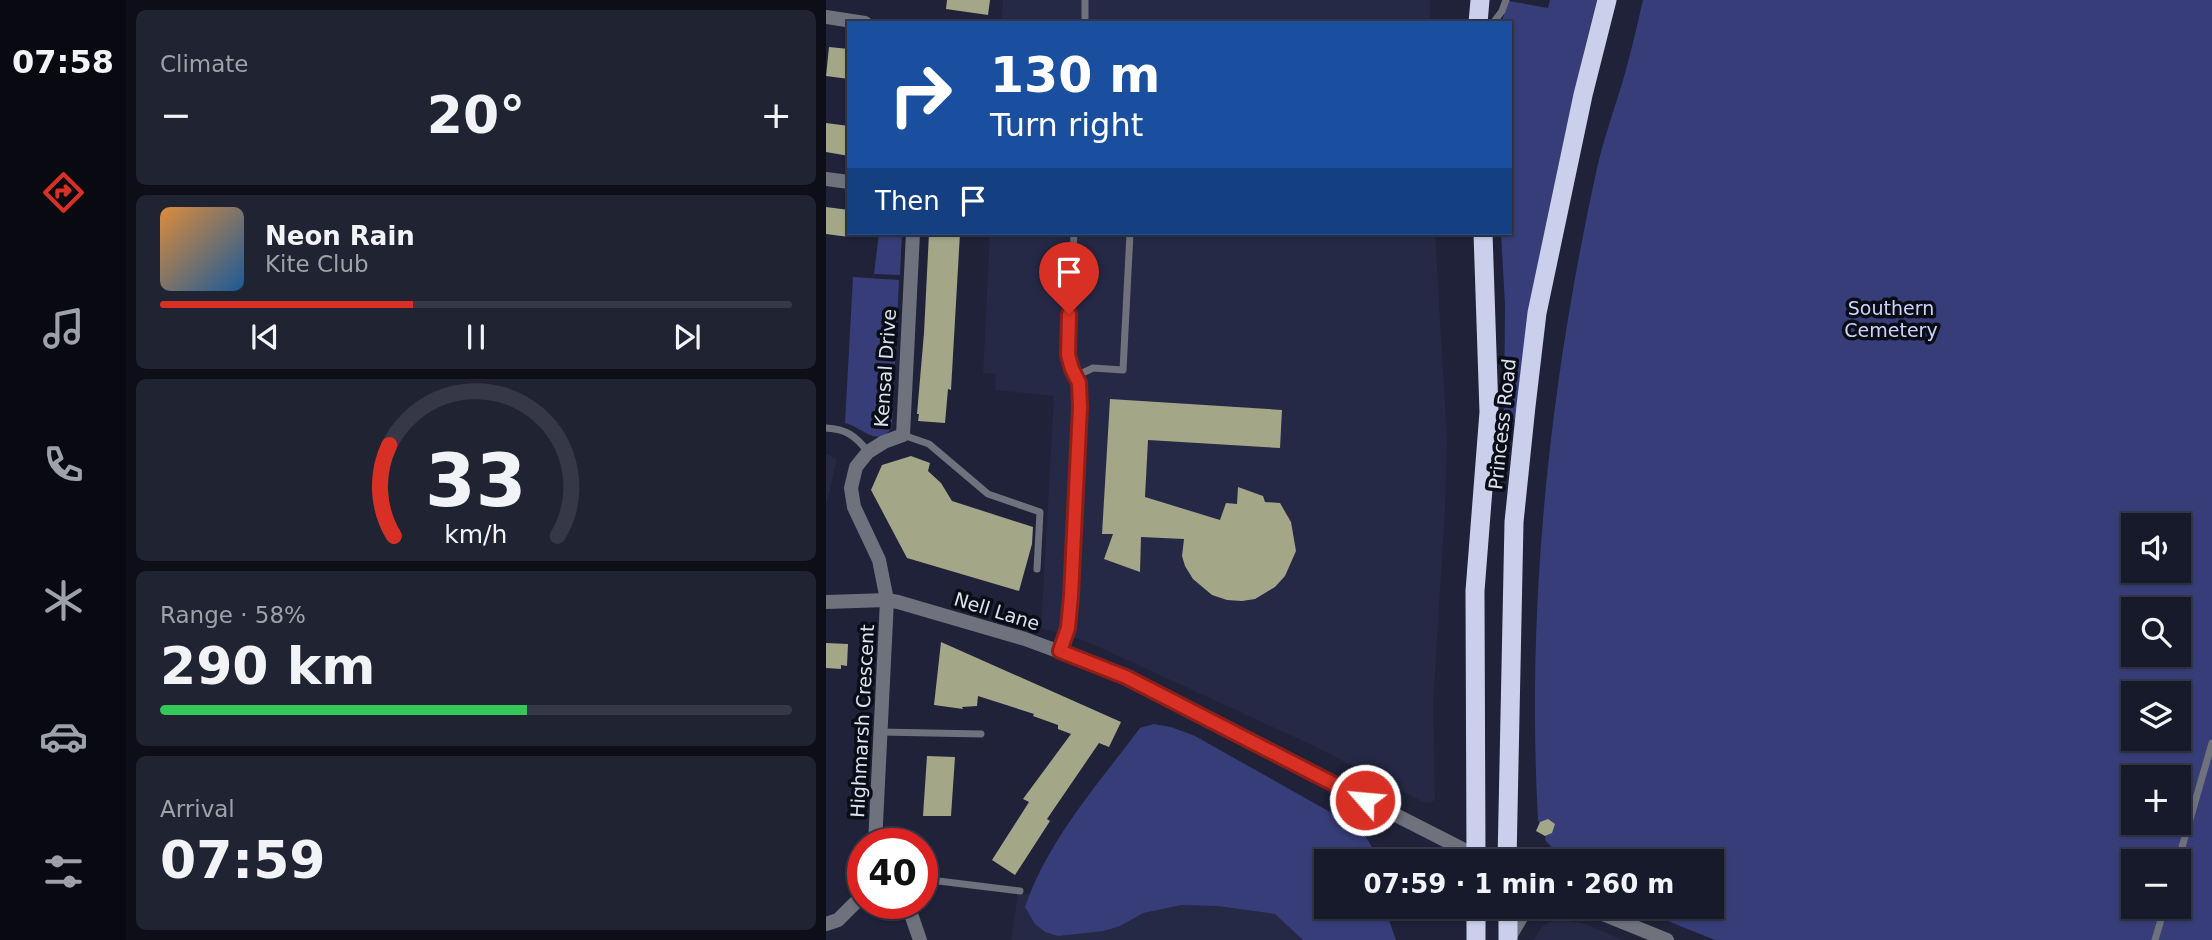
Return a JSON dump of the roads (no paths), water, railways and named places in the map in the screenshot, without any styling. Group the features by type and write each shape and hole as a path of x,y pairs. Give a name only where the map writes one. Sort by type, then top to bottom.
{"highway":[{"path":"1478,21 1480,0"},
{"name":"Princess Road","path":"1507,849 1514,522 1537,313 1557,213 1607,0"},
{"name":"Princess Road","path":"1479,849 1475,591 1489,412 1483,235"},
{"path":"1476,919 1476,940"},
{"path":"1507,919 1508,940"}],"street":[{"path":"826,17 852,21"},
{"path":"826,179 847,182"},
{"name":"Kensal Drive","path":"887,600 879,560 854,507 852,477 868,452 903,435 913,235"},
{"name":"Nell Lane","path":"826,602 887,600 1060,651 1126,677 1460,849"},
{"name":"Highmarsh Crescent","path":"876,828 887,600"},
{"path":"826,924 838,920 847,911"},
{"path":"913,919 920,940"},
{"path":"1508,940 1520,919"},
{"path":"1615,919 1667,940"}],"lane":[{"path":"1085,0 1085,21"},
{"path":"1494,21 1506,0"},
{"path":"1060,651 1068,628 1071,596 1080,392 1068,355 1074,235"},
{"path":"1076,376 1093,368 1123,370 1130,235"},
{"path":"826,428 844,430 853,435 868,452"},
{"path":"903,435 929,444 988,495 1040,512 1037,569"},
{"path":"881,732 981,734"},
{"path":"2181,849 2212,743"},
{"path":"938,881 1020,891"},
{"path":"2155,940 2161,919"}],"park label":[{"name":"Southern Cemetery","path":"1891,319"}]}
